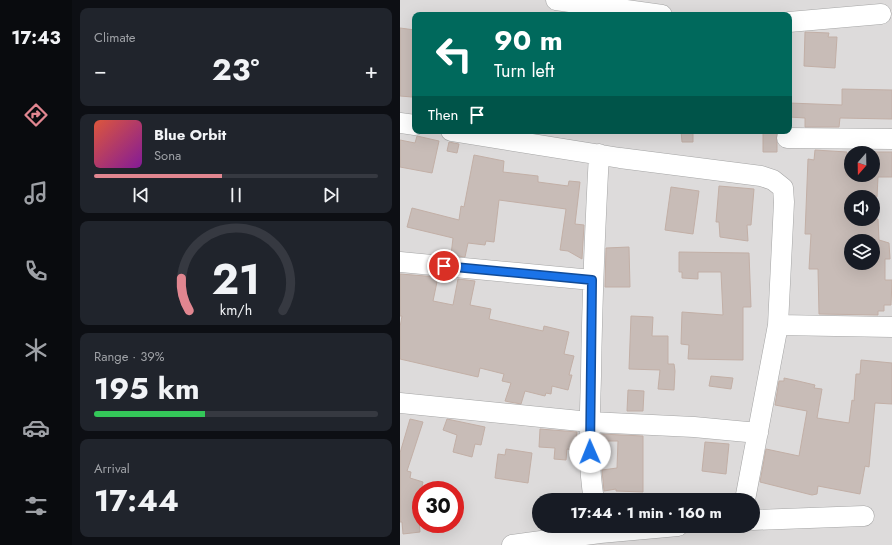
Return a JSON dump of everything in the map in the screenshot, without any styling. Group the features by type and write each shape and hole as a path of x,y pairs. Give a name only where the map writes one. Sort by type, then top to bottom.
{"street":[{"path":"556,0 641,12"},
{"path":"792,22 881,14"},
{"path":"400,123 412,125"},
{"path":"470,134 599,154 761,176 773,180 783,188 784,202 778,325 746,493"},
{"path":"787,138 892,139"},
{"path":"593,493 591,474 590,422 592,280 599,154"},
{"path":"400,262 592,280"},
{"path":"778,325 892,327"},
{"path":"400,403 590,422 694,427 758,433"},
{"path":"760,520 864,516"},
{"path":"512,545 617,533"}],"shaded area":[{"path":"400,0 892,0 892,545 400,545"}],"building":[{"path":"400,28 412,30 412,97 400,96"},
{"path":"805,32 829,33 828,37 837,37 835,68 804,66"},
{"path":"842,89 892,90 892,119 840,118 839,127 805,127 805,118 792,117 792,103 842,105"},
{"path":"681,134 693,134 693,142 682,142"},
{"path":"763,134 777,134 777,152 763,152"},
{"path":"417,136 439,141 432,173 400,167 400,140 415,143"},
{"path":"449,142 459,144 457,153 447,151"},
{"path":"815,150 844,152 844,182 878,182 877,190 844,190 844,226 878,226 879,234 844,234 844,270 880,270 880,240 889,243 890,259 885,259 885,280 892,280 891,305 884,305 884,311 878,311 878,315 819,314 818,269 809,269 811,234 805,234 808,159 814,160"},
{"path":"880,152 892,152 892,177 880,177"},
{"path":"474,155 504,161 503,172 538,176 538,182 568,186 569,181 580,182 575,224 584,225 582,259 568,251 560,250 566,209 499,200 494,242 486,241 485,245 468,243 465,257 451,255 453,238 407,227 412,208 459,220 461,206 464,207"},
{"path":"719,186 754,189 751,225 747,225 748,241 720,237 719,222 716,222"},
{"path":"671,187 699,191 693,234 665,230"},
{"path":"629,247 630,287 605,287 606,248"},
{"path":"679,252 749,253 751,307 743,307 743,360 688,359 689,345 681,344 682,312 723,315 721,272 698,272 698,279 682,278 682,272 679,272"},
{"path":"400,274 438,277 433,301 453,305 458,279 475,281 470,305 491,309 489,319 543,331 544,326 569,332 564,354 574,356 569,375 572,375 568,390 552,386 551,394 546,393 545,396 525,391 521,404 510,402 505,401 511,383 502,381 504,374 480,368 478,377 400,359 400,327 402,316 400,316"},
{"path":"631,316 653,317 652,336 668,336 668,364 674,364 675,371 674,390 658,389 660,370 629,369"},
{"path":"861,360 892,363 892,404 875,403 869,467 865,466 860,494 818,486 817,494 812,495 760,482 766,449 799,456 807,411 775,405 779,381 784,381 784,378 815,385 814,388 822,389 817,418 849,423 852,400 854,401 856,374 860,374"},
{"path":"711,376 733,378 731,389 709,386"},
{"path":"628,390 644,391 643,411 627,411"},
{"path":"410,419 423,422 407,471 411,472 410,478 420,481 412,481 412,533 403,534 402,522 400,522 400,453"},
{"path":"447,419 485,427 481,445 475,444 472,457 453,452 457,435 443,430"},
{"path":"540,429 577,432 575,450 567,449 566,460 554,459 555,448 539,447"},
{"path":"601,434 643,436 643,492 616,491 616,489 604,491 602,470 617,468 618,441 601,441"},
{"path":"705,442 729,444 726,474 702,471"},
{"path":"506,449 532,453 528,483 495,478 498,454 505,455"}],"route":[{"path":"444,266 592,280 590,452"}]}
